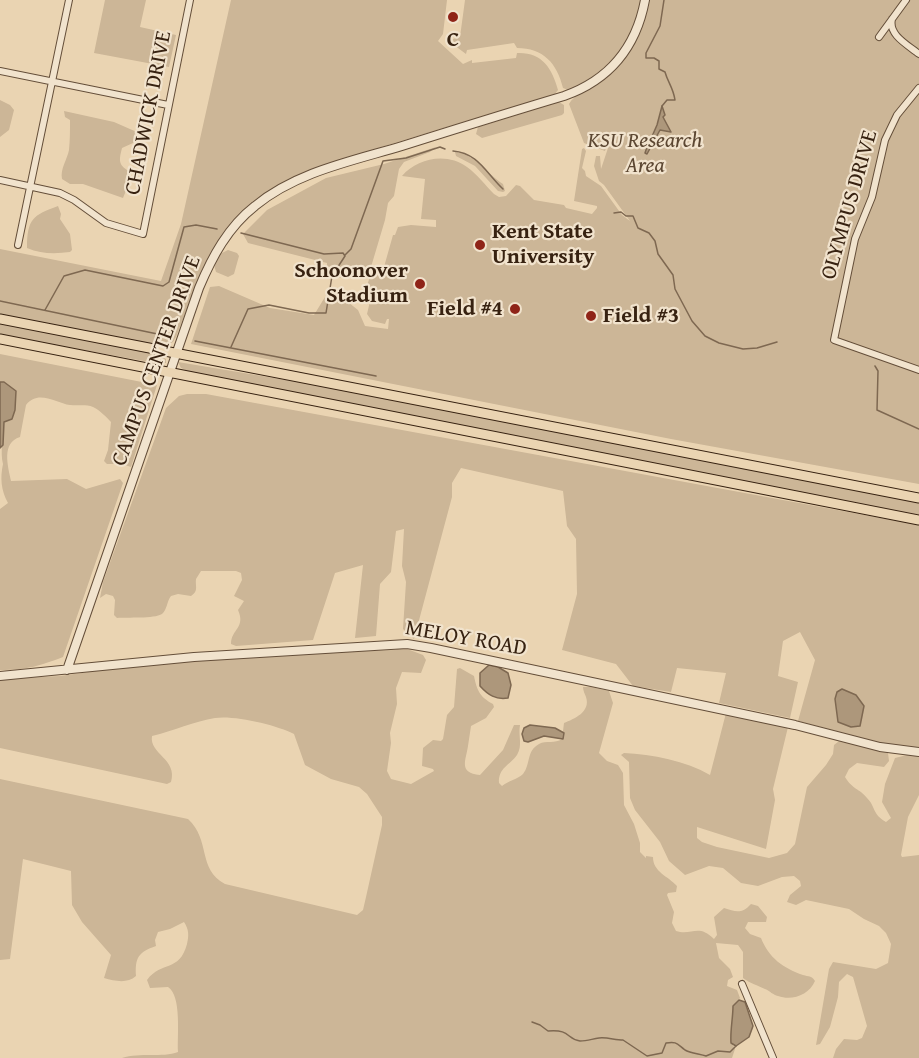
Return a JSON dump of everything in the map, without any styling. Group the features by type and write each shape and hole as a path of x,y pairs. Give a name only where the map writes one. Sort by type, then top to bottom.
{"main road":[{"path":"0,319 919,498"},
{"path":"0,339 919,520"}],"street":[{"path":"18,245 69,0"},
{"name":"CHADWICK DRIVE","path":"30,186 60,193 106,223 143,234 190,0"},
{"name":"CAMPUS CENTER DRIVE","path":"67,670 199,288 213,257 234,226 261,201 279,189 317,172 577,91 606,73 621,57 639,24 645,0"},
{"path":"879,37 906,0"},
{"path":"892,19 892,30 919,54"},
{"path":"0,71 168,105"},
{"name":"OLYMPUS DRIVE","path":"919,88 897,115 885,140 872,197 855,239 834,340 919,370"},
{"path":"0,180 30,186"},
{"name":"MELOY ROAD","path":"0,676 241,653 407,644 783,722 880,747 919,752"},
{"path":"742,984 773,1058"}],"green space":[{"path":"105,0 146,0 140,27 176,35 169,67 94,53"},
{"path":"231,0 447,0 443,34 438,41 463,64 472,60 472,63 516,58 517,53 526,53 545,63 553,75 558,90 555,94 311,170 271,190 238,215 225,230 204,265 176,337 173,342 165,346 0,314 0,249 161,281 181,224"},
{"path":"465,0 641,0 632,29 616,54 595,75 568,90 563,88 553,64 541,54 517,48 514,43 467,50 466,54 454,45 453,39 460,37"},
{"name":"KSU Research Area","path":"650,0 919,0 919,484 671,439 191,344 210,287 219,286 270,308 314,315 325,297 339,295 358,310 365,326 388,329 389,319 385,324 372,321 367,314 371,297 364,294 372,271 382,274 393,235 398,227 411,225 436,227 436,220 421,219 425,179 402,176 424,161 442,159 459,162 478,176 499,197 506,196 516,185 534,200 564,205 566,208 592,214 597,206 574,201 584,148 586,151 582,168 586,176 601,186 622,215 630,221 599,181 594,166 596,156 600,156 601,169 609,145 607,144 605,151 584,143 569,104 575,97 600,83 619,66 633,46"},
{"path":"0,100 14,110 9,130 0,137"},
{"path":"559,102 564,105 562,115 482,138 476,134 478,127"},
{"path":"64,111 114,122 139,133 140,136 133,143 122,148 120,156 123,167 129,171 129,183 123,198 83,184 70,184 62,179 70,135 70,120 65,117"},
{"path":"436,147 430,152 404,162 399,169 394,196 388,203 371,267 362,275 352,270 347,278 329,277 327,263 248,243 243,234 267,210 326,178 384,164"},
{"path":"455,152 475,160 503,184 505,191 498,191 475,166 456,156"},
{"path":"58,206 60,219 70,234 72,250 48,253 27,248 30,224 43,212"},
{"path":"228,250 239,256 234,274 228,277 216,272 214,265 220,254"},
{"path":"0,323 156,354 166,359 166,363 155,363 0,335"},
{"path":"0,354 157,385 131,467 122,464 107,464 104,461 108,450 111,422 93,407 70,405 42,397 31,400 26,405 20,437 10,444 8,450 11,481 67,479 86,489 120,479 123,483 63,657 33,667 0,670 0,509 8,503 2,484 2,444 4,422 12,419 15,410 4,382 0,382"},
{"path":"178,362 310,384 919,503 919,515 194,374 181,368"},
{"path":"206,394 919,525 919,748 882,743 798,721 815,660 800,632 783,641 778,676 798,682 790,718 719,703 726,673 677,668 671,692 633,686 616,664 562,650 577,594 576,539 567,526 563,491 461,468 452,483 452,497 414,639 403,629 406,582 402,566 404,529 396,531 391,572 380,584 376,636 355,638 363,565 335,573 313,640 236,646 231,644 240,621 238,610 244,601 234,596 242,580 241,573 236,571 201,571 196,579 196,590 193,594 191,596 178,594 171,596 164,612 158,616 117,618 114,615 113,596 106,594 100,598 103,582 166,408 179,396"},
{"path":"402,647 423,655 426,660 421,673 402,672 396,688 397,704 390,733 387,771 391,779 411,784 434,771 422,766 423,748 433,740 443,739 447,715 454,707 457,669 460,668 474,676 480,693 494,707 486,718 471,726 465,761 469,772 480,775 503,750 514,725 520,725 519,751 500,774 499,783 502,786 523,774 535,747 542,743 562,739 564,723 581,714 586,707 583,687 609,691 613,703 599,753 607,761 618,765 623,773 624,805 634,824 640,843 640,852 646,858 646,856 653,857 658,870 677,886 676,892 667,895 674,912 672,923 676,931 704,932 714,939 717,935 714,917 724,908 739,911 751,904 758,906 767,917 766,922 748,922 745,928 750,934 761,938 768,951 783,965 812,978 815,981 809,990 800,996 789,998 775,995 751,983 743,978 743,952 738,945 716,943 719,958 730,969 733,977 728,980 727,986 737,990 740,998 733,1006 730,1039 735,1049 732,1058 122,1058 178,1052 177,1007 172,992 168,987 150,988 147,980 158,970 175,963 184,953 188,941 186,925 184,922 158,932 155,940 156,946 141,953 137,960 136,976 132,979 121,981 104,978 111,955 82,922 72,905 71,871 23,859 10,959 0,960 0,779 188,819 200,836 211,870 216,878 225,884 357,915 363,910 382,817 367,794 359,787 331,779 305,765 294,734 277,727 244,719 215,718 152,736 155,748 171,768 171,782 167,784 0,748 0,679 60,676 146,664 294,653 395,650"},
{"path":"726,713 788,727 773,789 775,800 766,849 697,827 697,838 717,847 769,858 787,853 795,844 807,787 826,765 833,754 834,745 839,741 888,753 889,761 884,767 857,763 849,769 845,777 870,801 878,816 886,822 891,818 882,802 885,784 895,758 911,754 919,755 919,795 908,817 901,855 902,857 919,855 919,1058 833,1058 836,1049 844,1039 862,1038 867,1026 853,977 847,974 839,982 838,997 830,1027 820,1044 816,1045 829,969 833,962 876,969 888,963 891,944 886,933 879,926 849,909 806,900 796,905 787,902 790,895 801,886 800,881 794,876 782,877 758,886 741,883 723,868 709,866 685,875 669,861 660,842 635,810 630,798 629,762 621,755 624,753 668,759 710,775"}],"shaded area":[{"path":"662,106 665,115 663,117 671,132 660,130 647,154 645,153"},
{"path":"0,382 4,382 16,391 15,410 12,419 4,422 3,445 0,448"},
{"path":"489,665 508,673 511,685 508,698 493,696 480,686 480,673"},
{"path":"842,689 856,695 864,706 860,726 851,727 838,722 835,699 837,692"},
{"path":"530,725 555,728 564,733 563,739 544,736 528,742 524,741 522,734 524,728"},
{"path":"739,1000 745,1002 753,1026 749,1037 736,1046 731,1043 731,1029 733,1006"}],"waterway":[{"path":"662,106 667,100 675,100 673,92 665,72 659,69 659,61 646,58 646,53 660,26 664,0"},
{"path":"345,255 351,249 383,161 406,158 440,147 445,149"},
{"path":"453,151 475,160 503,189"},
{"path":"614,213 621,212 626,216 633,216 638,228 649,233 655,241 658,254 673,275 675,289 692,321 705,336 719,343 743,349 757,348 777,342"},
{"path":"45,310 64,276 85,270 163,286 169,282 184,227 196,225 217,229"},
{"path":"231,347 248,309 269,305 309,313 326,313 332,276 345,256 343,253 324,254 241,233"},
{"path":"0,301 167,336"},
{"path":"195,341 376,376"},
{"path":"875,366 878,371 877,410 919,429"},
{"path":"532,1022 548,1031 561,1031 580,1041 602,1038 623,1040 647,1056 662,1053 666,1043 670,1042 687,1051 706,1056 718,1051 730,1052 736,1046"}],"place":[{"name":"C","path":"453,17"},
{"name":"Kent State University","path":"480,245"},
{"name":"Schoonover Stadium","path":"420,284"},
{"name":"Field #4","path":"515,309"},
{"name":"Field #3","path":"591,316"}]}
